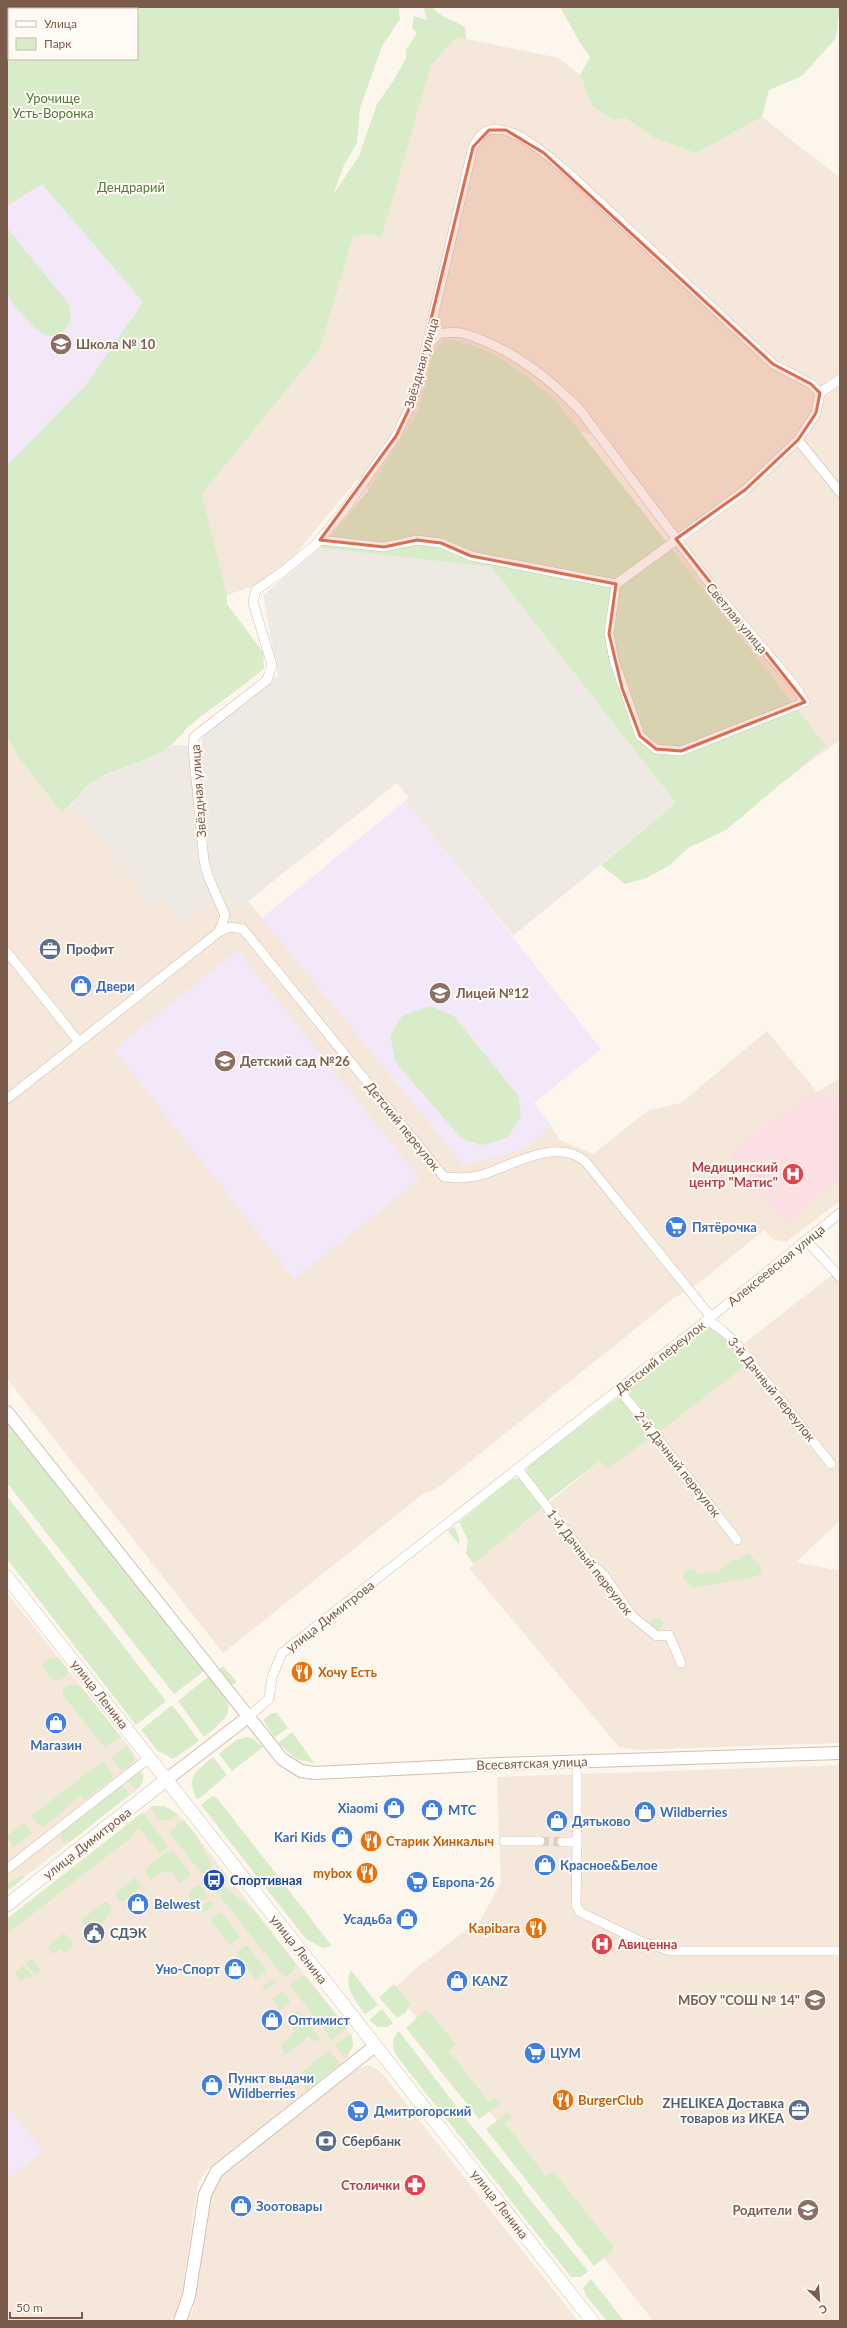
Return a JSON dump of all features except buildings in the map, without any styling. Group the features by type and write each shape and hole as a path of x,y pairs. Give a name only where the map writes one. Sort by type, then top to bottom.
{"main road":[{"name":"улица Ленина","path":"7,1577 592,2321"},
{"name":"улица Димитрова","path":"7,1905 166,1780"}],"street":[{"name":"Звёздная улица","path":"219,932 225,915 208,876 204,861 193,748 194,737 267,680 272,665 253,602 256,590 282,572 320,540 343,512 396,436 409,409 426,347 473,147 480,137 489,130 506,130 544,153 574,178 773,364 811,384 820,393"},
{"name":"Светлая улица","path":"426,347 440,333 461,333 506,352 558,387 580,410 716,592 794,685 805,702 682,751 656,749 640,736 614,660 609,634 616,584"},
{"path":"320,540 384,547 417,540 441,543 471,556 616,584 745,490 798,440 816,413 820,393 840,380"},
{"path":"798,440 840,492"},
{"name":"Детский переулок","path":"7,1099 219,932 230,927 243,929 444,1177 463,1178 480,1176 551,1151 576,1154 584,1161 709,1318 437,1533"},
{"path":"7,952 79,1042"},
{"name":"Алексеевская улица","path":"709,1318 840,1213"},
{"path":"806,1240 840,1276"},
{"name":"3-й Дачный переулок","path":"709,1318 735,1342 831,1464"},
{"name":"2-й Дачный переулок","path":"619,1389 738,1540"},
{"name":"Всесвятская улица","path":"7,1412 282,1759 301,1770 314,1773 840,1752"},
{"name":"1-й Дачный переулок","path":"518,1469 588,1560 604,1575 632,1616 657,1636 669,1635 682,1663"},
{"name":"улица Димитрова","path":"248,1717 269,1698 272,1677 282,1653 437,1533"},
{"path":"166,1780 248,1717"},
{"path":"7,1869 149,1758"},
{"path":"577,1762 577,1815"},
{"path":"562,1842 577,1837 576,1905 580,1912 640,1941 672,1951 840,1951"},
{"path":"504,1841 540,1841"},
{"path":"180,2321 189,2296 205,2194 217,2171 375,2046"}],"highlighted area":[{"path":"489,130 506,130 544,153 773,364 811,384 820,393 816,413 798,440 745,490 676,539 805,702 681,751 656,749 640,736 622,688 609,634 616,584 471,556 441,543 417,540 384,547 320,540 396,436 409,409 473,147"}],"shaded area":[{"path":"457,37 559,58 580,75 593,108 615,120 625,118 653,137 731,134 762,117 840,178 840,740 753,804 597,596 672,539 595,436 569,428 486,351 389,508 357,480 292,558 257,585 227,595 202,494 320,349 353,237 367,234 382,237 431,65"},
{"name":"Школа № 10","path":"42,184 143,302 86,385 7,465 7,206"},
{"path":"320,548 491,567 676,803 513,936 405,801 409,798 397,783 237,910 224,893 182,923 163,898 153,906 76,806 72,805 78,794 96,779 145,760 172,745 201,746 204,734 278,675 263,595"},
{"path":"7,738 17,755 62,813 72,805 76,806 153,906 163,898 182,923 224,893 237,910 248,901 464,1165 526,1148 551,1126 560,1140 593,1154 649,1110 681,1103 767,1031 817,1092 840,1078 840,1201 786,1242 774,1240 764,1230 698,1284 674,1298 436,1489 423,1494 223,1653 7,1379"},
{"name":"Лицей №12","path":"405,801 601,1049 534,1103 551,1126 526,1148 464,1165 262,918"},
{"path":"238,950 420,1179 294,1279 114,1049"},
{"path":"809,1092 834,1095 840,1094 840,1180 785,1223 729,1154"},
{"path":"840,1269 840,1521 796,1562 840,1571 840,1743 637,1750 619,1747 469,1568 761,1330"},
{"path":"7,1593 130,1748 140,1763 143,1779 140,1787 7,1891"},
{"path":"840,1765 840,2321 653,2321 394,1989 415,1969 481,1919 501,1882 497,1777"},
{"path":"153,1806 169,1808 184,1820 347,2028 352,2036 353,2045 349,2055 340,2064 206,2171 199,2182 196,2197 182,2295 176,2313 170,2321 7,2321 7,1919"},
{"path":"369,2065 377,2069 386,2078 578,2321 188,2321 193,2310 210,2197 220,2177 356,2069"},
{"path":"7,2106 43,2151 7,2180"}],"green space":[{"path":"7,7 399,7 400,19 382,46 360,108 357,143 344,165 333,195 359,156 377,104 394,80 406,58 406,50 417,33 412,28 414,16 427,20 423,7 434,7 442,16 465,27 466,39 457,37 431,65 382,237 367,234 353,237 320,349 202,494 227,595 227,604 263,652 264,668 246,684 189,726 164,750 145,760 92,782 62,813 17,755 7,738 7,465 86,385 143,302 42,184 7,206"},
{"path":"560,7 840,7 836,38 802,76 769,90 762,117 696,153 653,137 625,118 615,120 593,108 580,75 590,57 580,43"},
{"path":"7,228 68,303 70,310 69,322 66,328 57,335 51,336 44,334 35,328 23,316 7,293"},
{"path":"444,339 475,346 490,353 518,370 556,401 826,746 726,830 688,848 670,865 646,878 625,884 601,865 676,803 491,567 320,548 368,491 419,410 433,353"},
{"path":"430,1006 453,1015 519,1097 521,1117 507,1138 482,1145 462,1139 396,1063 390,1036 402,1016"},
{"path":"710,1326 719,1331 747,1364 658,1433 624,1392 705,1327"},
{"path":"617,1398 622,1398 653,1436 607,1469 600,1461 546,1502 526,1474 527,1467"},
{"path":"7,1422 204,1671 174,1694 7,1483"},
{"path":"520,1478 542,1508 474,1564 466,1554 468,1540 459,1522 512,1479"},
{"path":"7,1496 166,1701 136,1725 7,1559"},
{"path":"454,1526 459,1537 460,1546 448,1531"},
{"path":"748,1553 760,1566 762,1573 754,1577 693,1588 682,1577 686,1570 693,1569 699,1574 719,1571 733,1559 738,1560"},
{"path":"655,1618 659,1618 663,1624 659,1630 655,1630 651,1626 651,1622"},
{"path":"58,1657 68,1670 66,1677 55,1682 41,1666 48,1659"},
{"path":"223,1666 236,1681 235,1684 228,1684 217,1671"},
{"path":"209,1676 224,1695 229,1708 223,1721 204,1737 178,1701"},
{"path":"70,1684 80,1686 121,1737 105,1748 63,1695 63,1688"},
{"path":"171,1706 174,1707 199,1741 173,1759 158,1751 141,1730"},
{"path":"271,1713 277,1713 288,1728 274,1738 263,1720"},
{"path":"292,1732 314,1763 296,1759 278,1743"},
{"path":"247,1737 253,1739 263,1747 232,1771 219,1754 236,1740"},
{"path":"127,1745 134,1758 133,1762 122,1771 111,1758"},
{"path":"213,1757 227,1775 197,1800 192,1785 192,1780 197,1771"},
{"path":"101,1762 103,1762 113,1775 113,1778 85,1800 81,1795 44,1827 38,1824 31,1816"},
{"path":"138,1773 143,1774 143,1781 136,1790 128,1780"},
{"path":"122,1785 130,1794 71,1841 64,1843 61,1840 61,1833"},
{"path":"212,1796 217,1798 332,1946 323,1948 306,1939 201,1805"},
{"path":"164,1806 178,1814 170,1820 158,1819 150,1807"},
{"path":"143,1812 168,1847 160,1853 139,1828 133,1832 134,1835 7,1934 7,1919"},
{"path":"184,1820 195,1834 212,1866 212,1869 203,1875 170,1834 170,1831"},
{"path":"24,1823 32,1833 13,1848 7,1836"},
{"path":"173,1851 190,1873 190,1876 180,1883 172,1873 162,1872 151,1880 145,1873 145,1869 167,1852"},
{"path":"22,1875 24,1878 7,1891 7,1884"},
{"path":"136,1877 141,1886 136,1891 137,1895 130,1900 128,1898 120,1902 115,1893"},
{"path":"199,1884 207,1895 206,1898 195,1906 190,1900 189,1891"},
{"path":"223,1886 253,1909 296,1964 293,1971 287,1976 282,1975 216,1891"},
{"path":"209,1901 214,1903 213,1906 204,1913 200,1908"},
{"path":"104,1902 107,1902 112,1909 107,1915 106,1920 96,1927 94,1924 86,1928 81,1920"},
{"path":"218,1913 222,1913 240,1936 230,1945 210,1920"},
{"path":"64,1933 72,1942 71,1948 64,1953 61,1949 53,1954 48,1948 49,1945"},
{"path":"244,1946 248,1946 266,1970 256,1980 236,1953"},
{"path":"32,1958 41,1970 35,1975 25,1963"},
{"path":"24,1965 33,1976 30,1979 27,1976 22,1981 19,1980 15,1972"},
{"path":"351,1970 378,2005 365,2014 349,1988 348,1982"},
{"path":"300,1976 306,1977 347,2028 332,2040 290,1985"},
{"path":"271,1980 276,1983 265,1991 262,1987"},
{"path":"394,1984 410,2004 406,2012 397,2018 379,1997"},
{"path":"283,1992 290,2000 289,2003 280,2010 272,2000"},
{"path":"382,2009 393,2023 388,2027 378,2027 369,2020"},
{"path":"425,2010 430,2012 456,2045 449,2051 489,2102 496,2098 501,2103 479,2119 406,2028"},
{"path":"295,2011 299,2011 320,2038 314,2042 309,2036 285,2055 281,2045 294,2033 290,2022 292,2020 288,2015"},
{"path":"399,2031 466,2119 588,2271 581,2277 571,2277 399,2059 394,2049 393,2041"},
{"path":"351,2033 353,2045 346,2059 335,2045"},
{"path":"329,2050 340,2064 307,2090 297,2076"},
{"path":"508,2112 512,2118 505,2123 546,2176 553,2171 613,2246 611,2252 594,2266 486,2129"},
{"path":"591,2279 624,2321 607,2321 587,2297 583,2288"}],"tunnel":[{"path":"577,1815 577,1833"},
{"path":"540,1841 562,1842"}],"place":[{"name":"Школа № 10","path":"61,344"},
{"name":"Профит","path":"50,949"},
{"name":"Двери","path":"81,986"},
{"name":"Лицей №12","path":"440,993"},
{"name":"Детский сад №26","path":"225,1061"},
{"name":"Медицинский центр \"Матис\"","path":"793,1174"},
{"name":"Пятёрочка","path":"676,1227"},
{"name":"Хочу Есть","path":"302,1672"},
{"name":"Магазин","path":"56,1723"},
{"name":"Xiaomi","path":"394,1808"},
{"name":"МТС","path":"432,1810"},
{"name":"Wildberries","path":"645,1812"},
{"name":"Дятьково","path":"557,1821"},
{"name":"Kari Kids","path":"342,1837"},
{"name":"Старик Хинкалыч","path":"371,1841"},
{"name":"Красное&Белое","path":"545,1865"},
{"name":"mybox","path":"367,1873"},
{"name":"Спортивная","path":"214,1880"},
{"name":"Европа-26","path":"417,1882"},
{"name":"Belwest","path":"138,1904"},
{"name":"Усадьба","path":"407,1919"},
{"name":"Kapibara","path":"536,1928"},
{"name":"СДЭК","path":"94,1933"},
{"name":"Авиценна","path":"602,1944"},
{"name":"Уно-Спорт","path":"235,1969"},
{"name":"KANZ","path":"457,1981"},
{"name":"МБОУ \"СОШ № 14\"","path":"815,2000"},
{"name":"Оптимист","path":"272,2020"},
{"name":"ЦУМ","path":"535,2053"},
{"name":"Пункт выдачи Wildberries","path":"212,2085"},
{"name":"BurgerClub","path":"563,2100"},
{"name":"ZHELIKEA Доставка товаров из ИКЕА","path":"799,2110"},
{"name":"Дмитрогорский","path":"358,2111"},
{"name":"Сбербанк","path":"326,2141"},
{"name":"Столички","path":"415,2185"},
{"name":"Зоотовары","path":"241,2206"},
{"name":"Родители","path":"808,2210"}],"park label":[{"name":"Урочище Усть-Воронка","path":"53,106"},
{"name":"Дендрарий","path":"131,187"}]}
